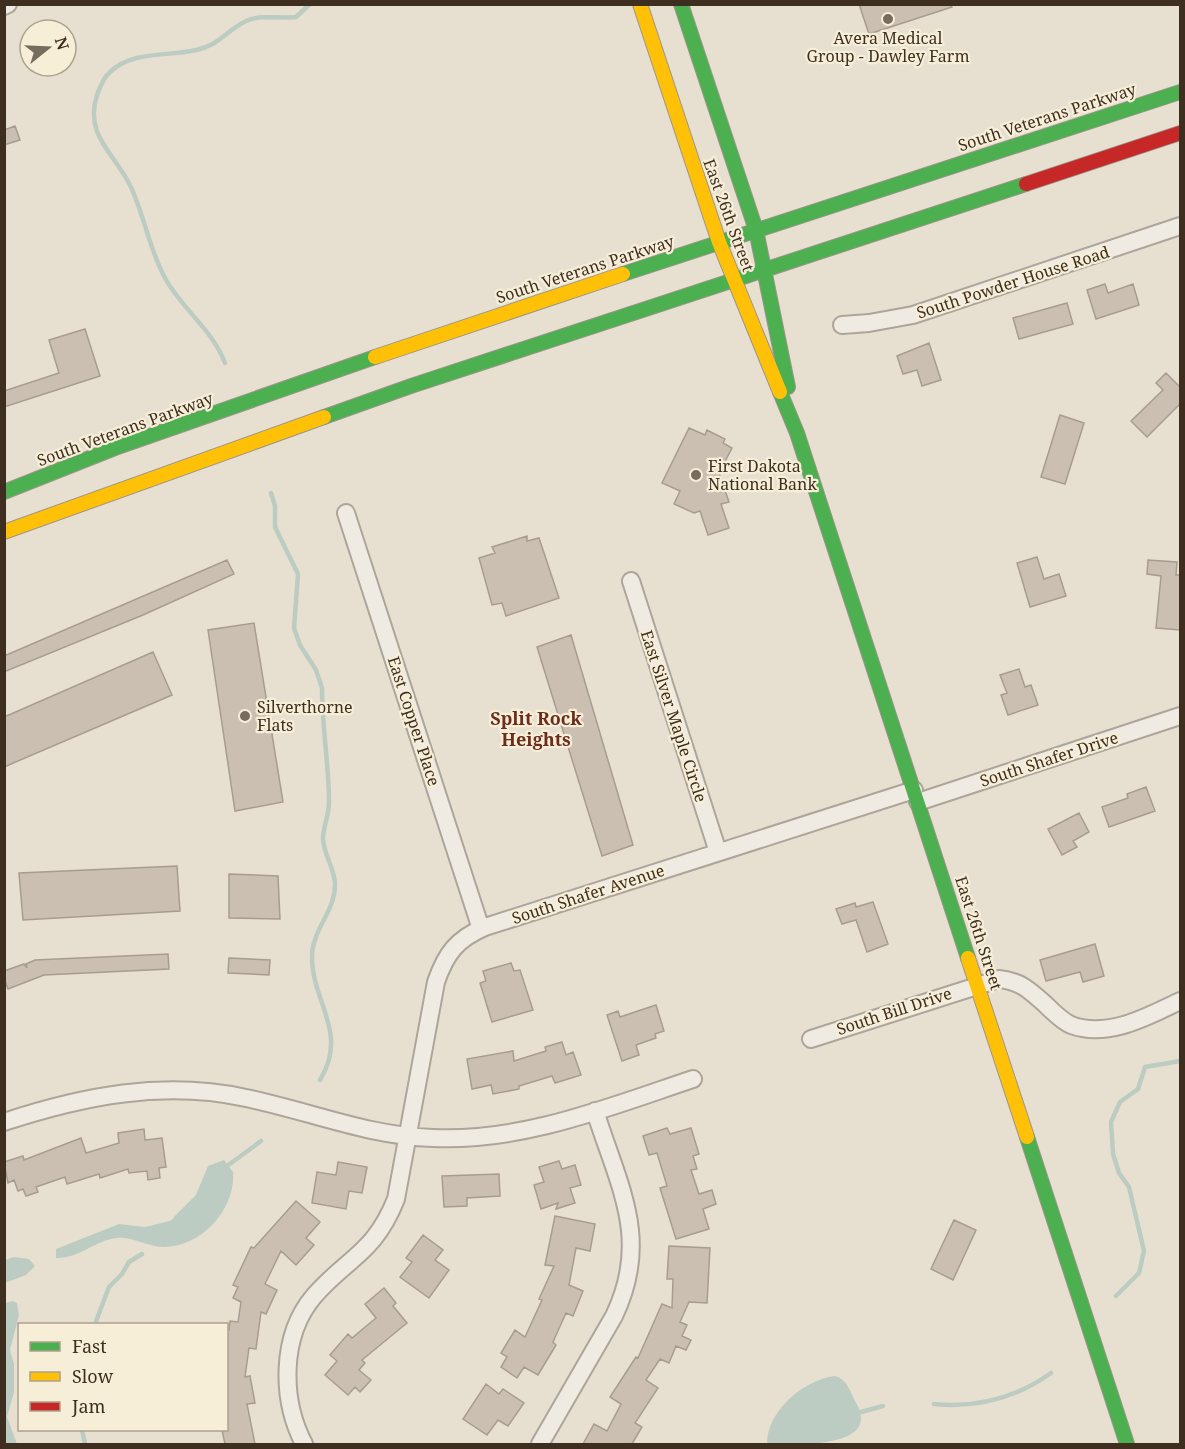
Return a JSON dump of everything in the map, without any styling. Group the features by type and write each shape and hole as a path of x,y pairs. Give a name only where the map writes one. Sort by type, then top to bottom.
{"main road":[{"name":"East 26th Street","path":"640,4 719,242 797,433 1127,1444"},
{"name":"East 26th Street","path":"681,4 756,230 797,433"},
{"name":"South Veterans Parkway","path":"4,492 115,448 321,375 1180,92"},
{"path":"4,532 411,386 1180,134"}],"street":[{"name":"South Powder House Road","path":"842,325 886,321 913,315 1180,226"},
{"name":"East Copper Place","path":"346,513 481,929"},
{"name":"East Silver Maple Circle","path":"630,580 718,852"},
{"name":"South Shafer Drive","path":"916,796 1180,716"},
{"name":"South Shafer Avenue","path":"304,1444 291,1415 288,1396 289,1361 296,1330 306,1307 314,1297 361,1255 381,1231 396,1199 441,966 454,945 481,929 718,852 916,796"},
{"name":"South Bill Drive","path":"811,1039 999,978 1013,980 1026,986 1070,1025 1088,1028 1113,1027 1136,1022 1180,1001"},
{"path":"4,1122 89,1098 137,1091 192,1091 243,1097 342,1124 408,1136 460,1138 508,1134 595,1111 693,1079"},
{"path":"540,1444 614,1316 629,1281 632,1262 628,1215 595,1111"}],"shaded area":[{"path":"224,1160 233,1172 229,1199 223,1212 214,1223 192,1240 179,1245 160,1247 123,1238 109,1239 72,1256 56,1258 56,1249 119,1224 145,1227 170,1221 193,1202 208,1166"},
{"path":"14,1257 29,1259 35,1266 26,1275 5,1283 5,1260"},
{"path":"13,1301 17,1303 19,1315 10,1350 14,1364 14,1392 7,1417 17,1444 5,1444 5,1303"},
{"path":"835,1376 850,1389 861,1417 858,1428 848,1436 833,1441 767,1444 773,1420 789,1399 811,1384"}],"building":[{"name":"Avera Medical Group - Dawley Farm","path":"859,4 951,4 952,7 869,34"},
{"path":"15,126 20,140 4,145 4,130"},
{"path":"1105,284 1108,293 1133,284 1139,305 1096,319 1087,290"},
{"path":"1067,303 1073,324 1019,339 1013,318"},
{"path":"85,329 100,376 4,407 4,391 59,373 49,340"},
{"path":"929,343 941,380 922,386 917,370 903,374 897,356"},
{"path":"1166,373 1180,387 1180,404 1147,437 1131,421 1163,390 1156,383"},
{"path":"1060,415 1084,423 1065,484 1041,477"},
{"path":"689,428 705,435 707,430 725,439 723,443 732,448 719,473 729,502 721,504 729,528 708,535 700,511 694,513 674,504 680,491 662,483"},
{"path":"527,536 527,541 539,538 559,598 506,616 502,603 492,605 479,558 495,553 492,547"},
{"path":"1037,557 1044,579 1059,574 1066,596 1030,607 1017,563"},
{"path":"227,560 234,574 143,615 4,672 4,656"},
{"path":"1148,560 1177,562 1176,575 1180,575 1180,630 1156,628 1161,576 1147,574"},
{"name":"Silverthorne Flats","path":"254,623 283,802 235,811 208,630"},
{"path":"571,635 633,845 602,856 537,647"},
{"path":"153,652 172,695 4,767 4,717"},
{"path":"1019,669 1025,687 1031,685 1038,705 1008,715 1001,695 1007,693 1000,675"},
{"path":"1146,787 1155,811 1109,827 1102,807 1128,798 1127,794"},
{"path":"1079,813 1089,832 1073,841 1077,847 1062,855 1048,829"},
{"path":"177,866 180,911 23,920 19,873"},
{"path":"229,874 278,876 280,919 229,918"},
{"path":"873,902 888,944 867,952 856,920 842,924 836,909 855,903 856,907"},
{"path":"1095,944 1104,976 1083,982 1080,972 1046,981 1040,960"},
{"path":"168,954 169,969 44,975 8,989 4,978 4,971 24,964 27,968 26,964 35,960"},
{"path":"229,958 270,960 269,975 228,973"},
{"path":"511,963 514,971 520,970 533,1010 492,1022 480,983 486,981 483,971"},
{"path":"656,1005 664,1031 655,1034 656,1038 636,1045 639,1055 622,1061 607,1015 618,1011 620,1017"},
{"path":"562,1042 566,1055 573,1052 581,1075 555,1083 552,1076 519,1086 519,1089 493,1094 491,1085 472,1089 467,1059 513,1051 514,1061 546,1051 545,1047"},
{"path":"667,1128 670,1134 691,1128 699,1154 693,1156 697,1169 691,1170 699,1194 712,1190 716,1204 703,1209 709,1229 676,1239 660,1188 667,1186 657,1153 649,1155 643,1136"},
{"path":"144,1129 145,1140 162,1138 166,1167 159,1168 160,1178 148,1180 147,1171 129,1173 128,1169 100,1178 99,1174 67,1184 65,1177 36,1187 38,1192 26,1196 23,1189 18,1191 14,1180 8,1183 4,1162 23,1156 24,1160 81,1138 86,1153 119,1143 118,1133"},
{"path":"559,1161 562,1169 575,1165 581,1185 570,1188 575,1203 556,1209 558,1203 541,1209 534,1185 544,1182 539,1167"},
{"path":"338,1162 367,1167 362,1193 349,1191 346,1209 312,1203 317,1172 336,1175"},
{"path":"499,1174 500,1196 467,1198 467,1206 444,1207 442,1176"},
{"path":"296,1201 320,1222 306,1238 314,1245 296,1265 281,1251 265,1284 277,1290 266,1314 261,1312 256,1349 249,1348 245,1377 250,1376 255,1403 247,1404 255,1444 225,1444 222,1431 228,1431 228,1330 230,1321 238,1322 241,1302 233,1298 238,1287 233,1285 251,1247 254,1248"},
{"path":"555,1216 595,1224 590,1251 576,1248 569,1285 583,1291 573,1316 566,1313 553,1342 556,1345 538,1375 524,1367 517,1378 501,1367 507,1357 501,1353 515,1330 525,1337 542,1300 539,1299 554,1266 545,1265"},
{"path":"954,1220 976,1230 953,1280 931,1269"},
{"path":"423,1235 443,1250 435,1260 449,1270 429,1298 400,1277 412,1262 406,1258"},
{"path":"669,1246 710,1248 707,1303 689,1302 680,1322 687,1325 682,1336 691,1340 686,1350 676,1346 669,1363 660,1359 646,1380 658,1388 635,1423 642,1427 632,1444 583,1444 594,1424 607,1431 621,1404 610,1397 636,1357 638,1358 662,1304 672,1308 673,1279 667,1279"},
{"path":"384,1288 396,1303 393,1306 407,1323 362,1360 365,1363 359,1370 371,1380 360,1392 355,1387 348,1395 325,1375 337,1361 330,1355 348,1334 352,1338 376,1318 365,1304"},
{"path":"486,1384 499,1394 503,1389 524,1403 508,1426 498,1420 487,1435 463,1419"}],"waterway":[{"path":"225,363 213,340 180,300 159,267 130,185 98,133 94,121 97,95 108,74 129,60 204,48 246,21 264,17 296,17 310,4"},
{"path":"271,493 275,506 275,527 298,574 294,628 300,645 316,670 322,688 329,803 323,839 335,883 332,902 316,938 312,957 317,989 330,1032 331,1047 328,1063 320,1080"},
{"path":"1116,1296 1139,1273 1144,1251 1129,1187 1119,1173 1113,1154 1111,1122 1120,1102 1138,1089 1145,1067 1180,1061"},
{"path":"227,1166 261,1141"},
{"path":"176,1218 198,1196"},
{"path":"95,1323 109,1287 122,1274 129,1262 142,1254"},
{"path":"934,1404 980,1403 1010,1395 1051,1373"},
{"path":"854,1414 883,1406"},
{"path":"82,1431 85,1444"}],"traffic: fast":[{"path":"681,4 756,230 788,387"},
{"path":"623,274 1180,92"},
{"path":"324,417 411,386 1026,184"},
{"path":"4,492 115,448 375,357"},
{"path":"780,392 797,433 968,958"},
{"path":"1027,1137 1127,1444"}],"traffic: slow":[{"path":"640,4 719,242 780,392"},
{"path":"375,357 623,274"},
{"path":"4,532 324,417"},
{"path":"968,958 1027,1137"}],"traffic: jam":[{"path":"1026,184 1180,133"}],"place":[{"name":"Avera Medical Group - Dawley Farm","path":"888,19"},
{"name":"First Dakota National Bank","path":"696,475"},
{"name":"Silverthorne Flats","path":"245,716"}],"district":[{"name":"Split Rock Heights","path":"536,729"}]}
